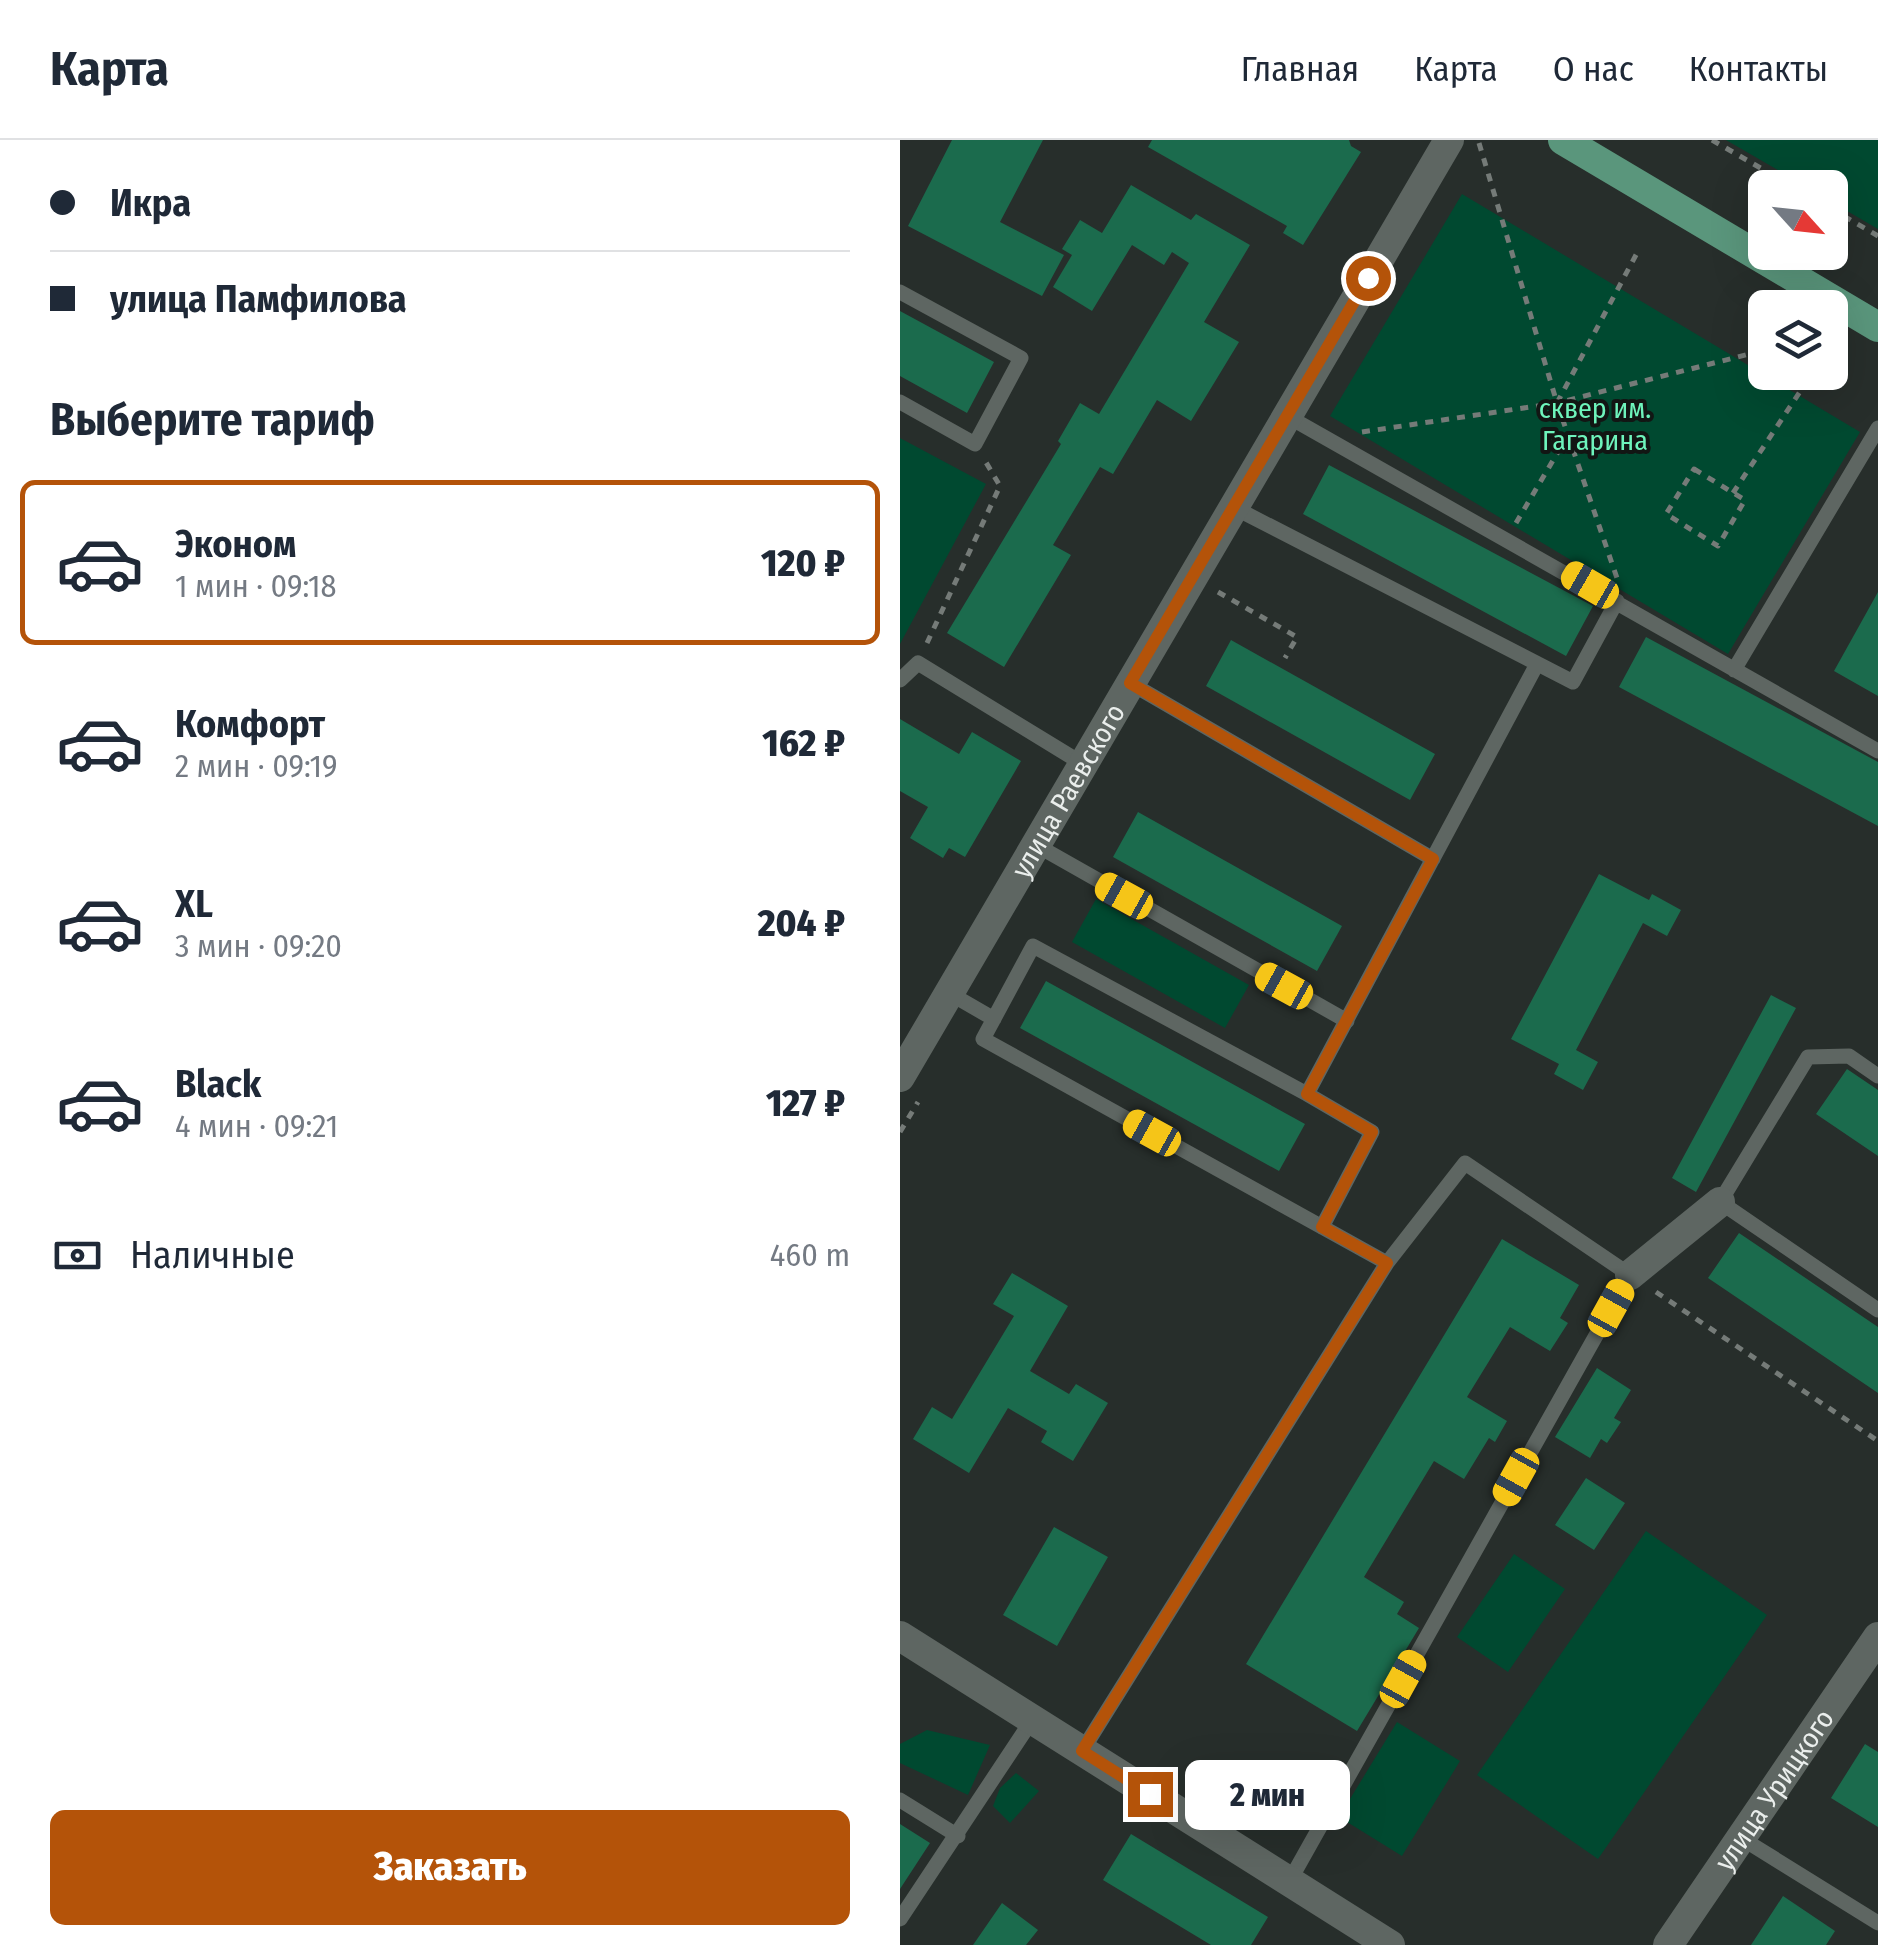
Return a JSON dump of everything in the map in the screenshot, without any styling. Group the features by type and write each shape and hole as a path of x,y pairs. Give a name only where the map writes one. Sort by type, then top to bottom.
{"main road":[{"path":"1563,140 1878,327"}],"street":[{"name":"улица Раевского","path":"900,1076 1449,140"},
{"path":"1630,1274 1720,1202"},
{"path":"900,1636 1381,1943"},
{"name":"улица Урицкого","path":"1668,1945 1878,1637"}],"lane":[{"path":"900,292 1021,358 975,444 900,402"},
{"path":"1287,416 1878,751"},
{"path":"1734,670 1878,428"},
{"path":"1234,507 1573,682 1622,604"},
{"path":"900,680 918,663 1083,764"},
{"path":"1307,1094 1537,664"},
{"path":"1130,683 1433,859"},
{"path":"1036,846 1347,1022"},
{"path":"1322,1227 1372,1132 1033,946 983,1039 1322,1227 1387,1263"},
{"path":"949,993 994,1019"},
{"path":"1878,1076 1848,1056 1808,1058 1720,1202 1878,1310"},
{"path":"1082,1751 1387,1263 1466,1163 1630,1274 1290,1882"},
{"path":"902,1913 958,1836 1032,1720"},
{"path":"900,1800 958,1836"},
{"path":"1740,1838 1878,1923"}],"path":[{"path":"1478,140 1556,404 1622,604"},
{"path":"1712,140 1764,170"},
{"path":"1848,218 1878,236"},
{"path":"1556,404 1636,253"},
{"path":"1326,438 1556,404 1748,354"},
{"path":"1733,493 1801,390"},
{"path":"1507,538 1568,435"},
{"path":"918,663 1000,486 975,444"},
{"path":"1694,468 1733,493 1745,500 1718,546 1666,514 1694,468"},
{"path":"1215,590 1297,637 1285,658"},
{"path":"1630,1274 1878,1441"}],"green space":[{"path":"1726,140 1878,140 1878,229 1848,212 1848,170 1778,170"},
{"name":"сквер им. Гагарина","path":"1462,194 1748,365 1748,390 1790,390 1860,432 1728,654 1330,416"},
{"path":"900,438 986,484 900,644"},
{"path":"1096,899 1249,985 1225,1028 1072,942"},
{"path":"1646,1531 1767,1615 1598,1859 1477,1775"},
{"path":"1514,1554 1565,1589 1508,1672 1457,1637"},
{"path":"1397,1722 1460,1761 1402,1856 1339,1817"},
{"path":"927,1730 990,1745 968,1795 900,1763 900,1744"},
{"path":"1016,1773 1039,1791 1010,1823 993,1806 1000,1788"}],"building":[{"path":"952,140 1043,140 1000,222 1064,255 1042,296 908,226"},
{"path":"1152,140 1349,140 1361,152 1303,245 1283,233 1287,226 1148,147"},
{"path":"1131,185 1191,220 1196,214 1250,245 1204,322 1239,342 1191,421 1157,400 1113,474 1100,467 1053,545 1071,555 1004,667 947,633 1061,444 1058,441 1080,403 1099,414 1189,263 1172,252 1164,265 1132,245 1092,311 1053,287 1072,255 1062,249 1080,220 1102,233"},
{"path":"900,311 994,362 967,413 900,376"},
{"path":"1329,465 1593,606 1566,656 1303,514"},
{"path":"1878,592 1878,696 1834,671"},
{"path":"1646,637 1878,762 1878,826 1619,687"},
{"path":"1231,640 1435,754 1410,800 1206,686"},
{"path":"900,719 959,754 972,732 1021,761 965,857 949,848 943,858 910,838 928,807 900,791"},
{"path":"1138,812 1342,926 1317,971 1113,857"},
{"path":"1599,874 1649,900 1652,894 1681,910 1667,936 1643,923 1576,1050 1598,1062 1583,1090 1554,1074 1559,1064 1511,1039"},
{"path":"1046,981 1305,1124 1279,1171 1020,1028"},
{"path":"1771,995 1796,1008 1696,1192 1672,1178"},
{"path":"1847,1069 1878,1090 1878,1156 1816,1114"},
{"path":"1739,1233 1878,1327 1878,1393 1708,1278"},
{"path":"1502,1239 1579,1285 1560,1318 1568,1323 1550,1351 1510,1327 1467,1397 1507,1421 1495,1442 1489,1438 1464,1479 1434,1461 1364,1577 1404,1602 1397,1614 1419,1628 1357,1731 1246,1664"},
{"path":"1012,1273 1068,1306 1030,1371 1069,1394 1076,1384 1108,1403 1073,1461 1041,1442 1047,1431 1008,1408 969,1473 913,1439 932,1407 952,1419 1014,1316 993,1304"},
{"path":"1597,1368 1631,1390 1614,1418 1621,1422 1607,1443 1601,1439 1590,1458 1555,1437"},
{"path":"1586,1478 1625,1503 1594,1550 1555,1525"},
{"path":"1054,1527 1108,1557 1057,1646 1003,1615"},
{"path":"1865,1744 1878,1752 1878,1827 1831,1798"},
{"path":"900,1824 930,1843 900,1889"},
{"path":"1131,1834 1268,1917 1251,1945 1211,1945 1103,1880"},
{"path":"1783,1896 1835,1931 1826,1945 1751,1945"},
{"path":"1002,1903 1038,1930 1026,1945 973,1945"}],"route":[{"path":"1150,1794 1082,1751 1387,1263 1322,1227 1372,1132 1307,1094 1433,859 1130,683 1368,278"}]}
